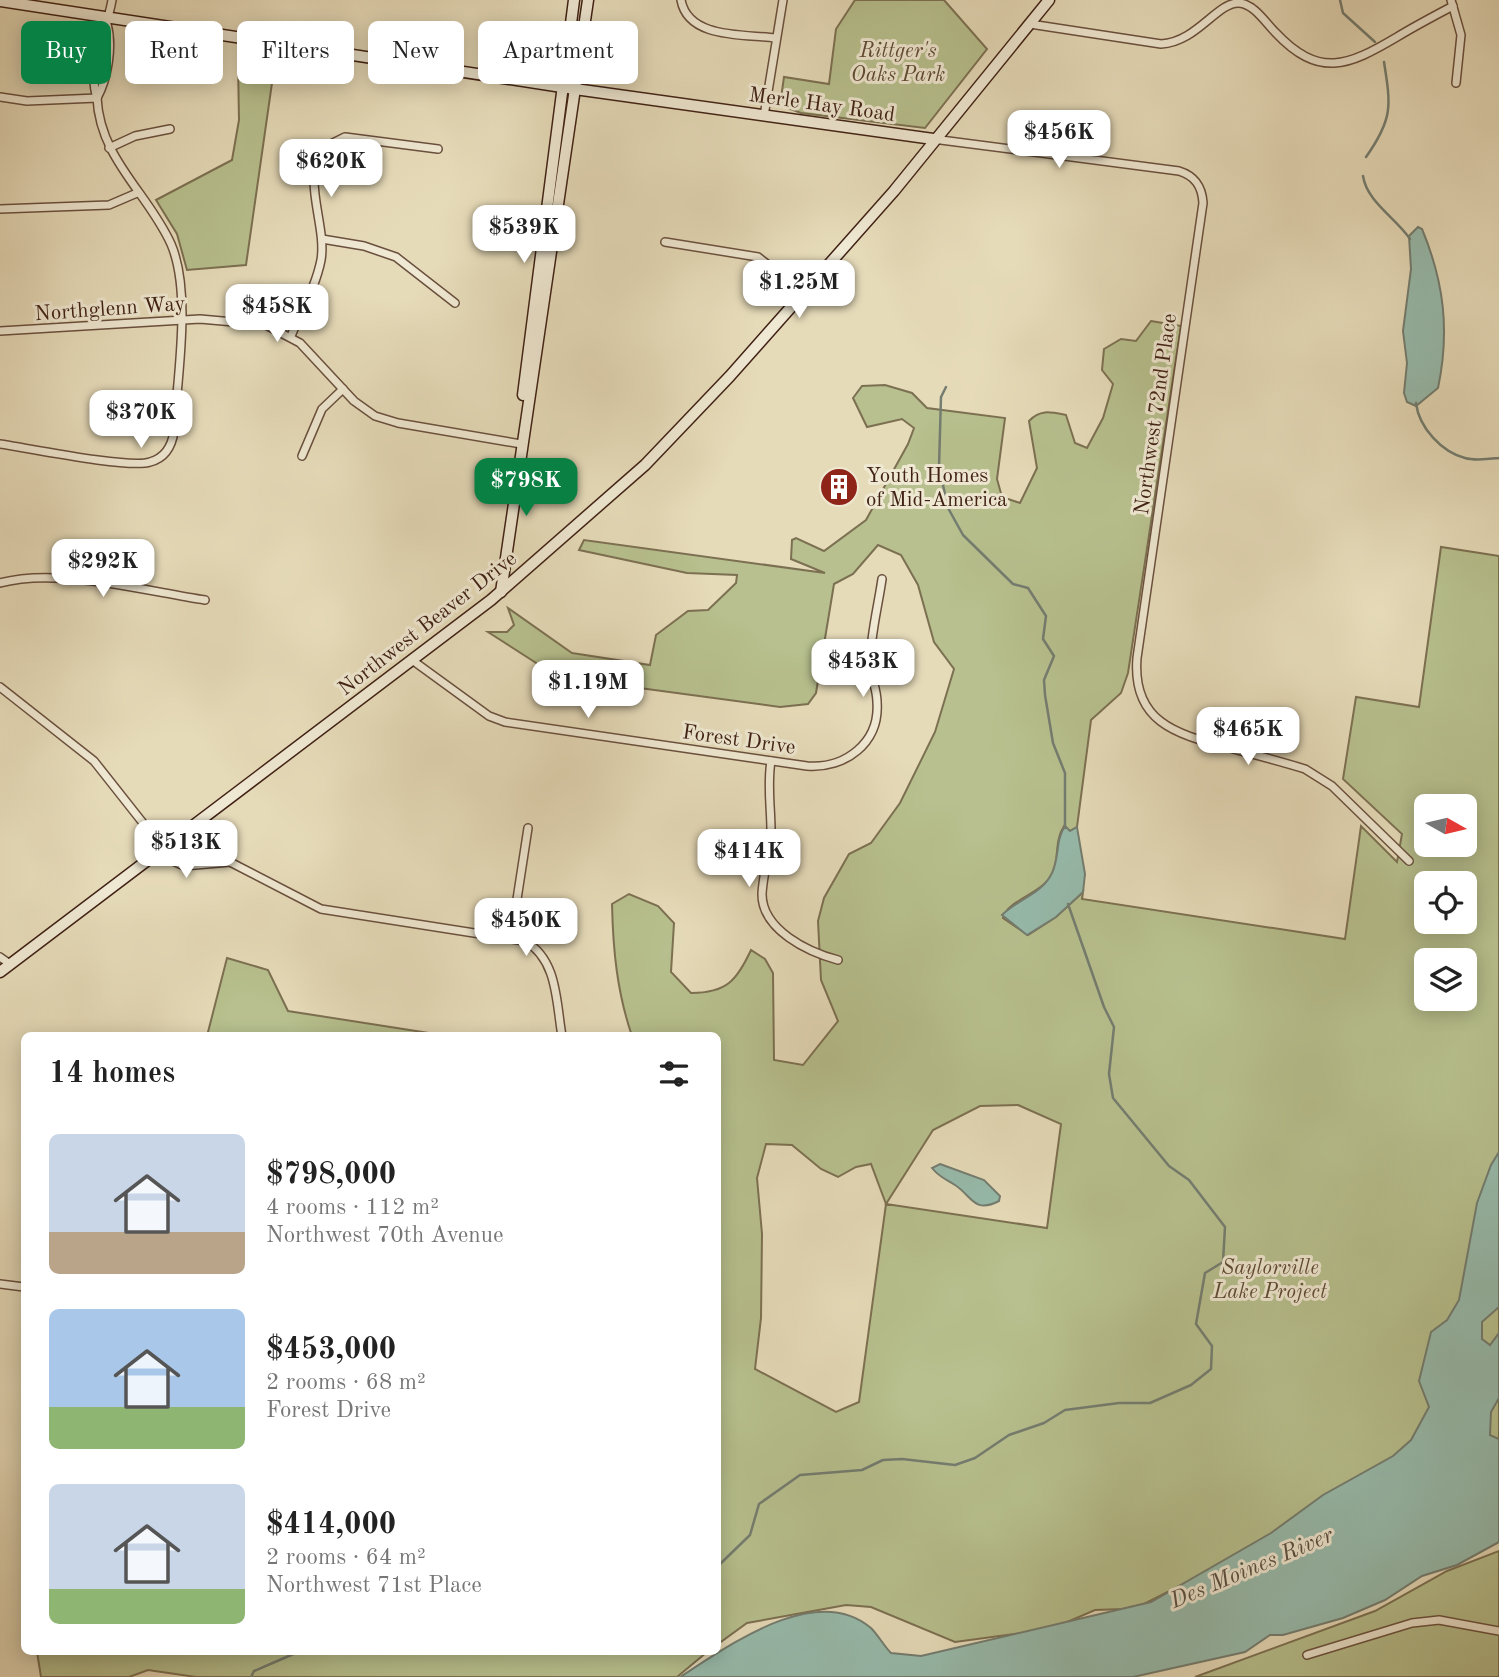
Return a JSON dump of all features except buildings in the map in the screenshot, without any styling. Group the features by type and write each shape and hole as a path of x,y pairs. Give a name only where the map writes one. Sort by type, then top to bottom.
{"main road":[{"path":"521,444 520,420 574,0"},
{"path":"500,592 587,0"},
{"name":"Northwest Beaver Drive","path":"0,972 500,592 645,465 894,191 933,139 960,113 1049,0"},
{"name":"Merle Hay Road","path":"0,1 108,20 933,139"}],"street":[{"path":"0,444 134,464 159,458 170,447 174,430 180,321 175,256 164,231 109,148 93,86 100,34 108,20 112,0"},
{"path":"681,0 688,19 700,27 775,38"},
{"path":"764,116 783,0"},
{"path":"1030,24 1161,44 1174,43 1196,32 1224,7 1241,3 1255,10 1300,55 1333,64 1364,57 1452,3 1461,36 1456,83"},
{"path":"0,97 27,101 97,99"},
{"path":"109,148 135,136 170,129"},
{"path":"291,336 319,270 322,239 314,171 318,155 329,143 354,137 438,149"},
{"name":"Northwest 72nd Place","path":"933,139 1180,171 1194,178 1201,189 1203,203 1137,658 1138,684 1142,698 1165,726 1191,738 1305,769 1332,786 1409,861"},
{"path":"0,209 109,205 137,193"},
{"path":"322,239 364,246 396,257 454,303"},
{"path":"665,242 758,257 803,292"},
{"name":"Northglenn Way","path":"0,331 180,321 239,320 266,325 291,336 364,409 386,420 521,444"},
{"path":"302,456 323,409 343,390"},
{"path":"0,583 38,577 64,579 205,600"},
{"name":"Forest Drive","path":"412,660 489,716 505,723 771,761 829,766 849,757 871,734 878,704 871,655 882,579"},
{"path":"0,687 82,748 106,774 173,861 184,866 222,861 238,865 321,909 511,938 532,945 546,960 561,1032"},
{"path":"771,761 767,792 771,829 762,896 766,916 808,950 838,960"},
{"path":"511,938 527,828"},
{"path":"0,957 10,964"},
{"path":"0,1284 21,1287"},
{"path":"1307,1655 1412,1623 1439,1619 1499,1631"}],"green space":[{"name":"Rittger's Oaks Park","path":"855,0 944,0 987,49 925,128 801,113 780,105 784,77 829,84 836,29"},
{"path":"238,84 272,84 246,265 187,270 177,234 156,200 232,160 239,120"},
{"name":"Saylorville Lake Project","path":"1151,321 1181,326 1128,673 1121,693 1091,720 1077,827 1070,831 1064,826 1055,866 1049,879 1005,912 1003,918 1028,935 1056,917 1083,892 1082,899 1345,939 1361,826 1397,862 1402,834 1343,779 1356,697 1419,707 1441,547 1499,556 1499,1445 1223,1564 1144,1604 1124,1609 1095,1610 1051,1629 955,1642 871,1607 846,1605 747,1623 721,1642 721,1032 631,1032 617,971 612,904 629,894 658,906 674,923 671,972 691,993 714,990 729,983 741,969 751,950 765,959 773,973 774,1060 803,1065 838,1021 821,980 818,921 824,898 849,854 871,843 900,803 935,732 954,669 934,642 918,585 901,555 878,545 853,574 834,584 816,693 808,704 780,707 558,677 488,632 507,632 514,625 508,608 572,653 650,665 656,635 688,611 708,610 736,583 737,575 687,573 579,550 584,540 825,573 791,559 792,540 796,538 824,551 866,520 914,428 902,419 867,427 853,398 862,386 885,385 912,393 927,408 1005,418 997,479 1002,497 1020,503 1037,468 1029,421 1033,417 1051,412 1066,415 1075,443 1087,448 1103,418 1113,384 1102,370 1104,349 1121,339 1136,341","holes":["1018,1105 1061,1124 1047,1228 886,1204 933,1130 980,1106","766,1144 792,1145 821,1169 838,1177 856,1167 871,1164 886,1204 859,1402 836,1412 755,1369 761,1318 762,1234 757,1178"]},
{"path":"227,958 268,970 288,1011 422,1032 208,1032"},
{"path":"1499,1551 1499,1677 1195,1677 1375,1611 1447,1571"},
{"path":"37,1655 703,1655 677,1677 196,1677 148,1670 129,1677 41,1677"}],"water":[{"path":"1418,227 1422,229 1440,288 1444,347 1438,388 1416,406 1407,402 1404,393 1407,363 1403,331 1411,269 1409,236"},
{"path":"1065,826 1070,831 1077,827 1085,874 1083,892 1056,917 1027,935 1002,915 1048,880"},
{"name":"Des Moines River","path":"1499,1152 1499,1307 1482,1322 1482,1339 1490,1345 1499,1333 1499,1398 1491,1412 1490,1435 1499,1439 1499,1542 1457,1565 1422,1576 1385,1600 1343,1618 1283,1635 1270,1635 1245,1652 1133,1677 680,1677 714,1655 721,1655 721,1651 747,1636 799,1615 825,1612 849,1615 871,1628 891,1653 921,1656 1151,1602 1271,1533 1323,1495 1393,1456 1411,1440 1429,1407 1419,1381 1431,1332 1447,1320 1459,1300 1477,1203 1491,1165"},
{"path":"940,1164 984,1180 1000,1196 999,1201 984,1206 974,1202 932,1168"}],"waterway":[{"path":"1340,0 1343,13 1375,42"},
{"path":"1366,157 1381,132 1388,112 1384,62"},
{"path":"1363,176 1370,194 1410,239"},
{"path":"946,387 941,397 939,467 948,508 963,535 1013,584 1028,588 1046,616 1043,639 1054,656 1044,680 1045,695 1053,743 1065,773 1065,828"},
{"path":"1416,403 1427,430 1440,445 1469,459 1499,458"},
{"path":"721,1563 750,1535 759,1504 800,1475 862,1470 883,1460 902,1459 955,1465 975,1458 1009,1435 1044,1423 1065,1410 1119,1403 1150,1403 1191,1385 1211,1369 1212,1346 1196,1324 1205,1273 1223,1262 1225,1227 1189,1180 1169,1166 1113,1098 1109,1074 1114,1027 1104,1007 1068,904"},
{"path":"251,1677 254,1671 291,1655"}],"place":[{"name":"Youth Homes of Mid-America","path":"839,487"}]}
